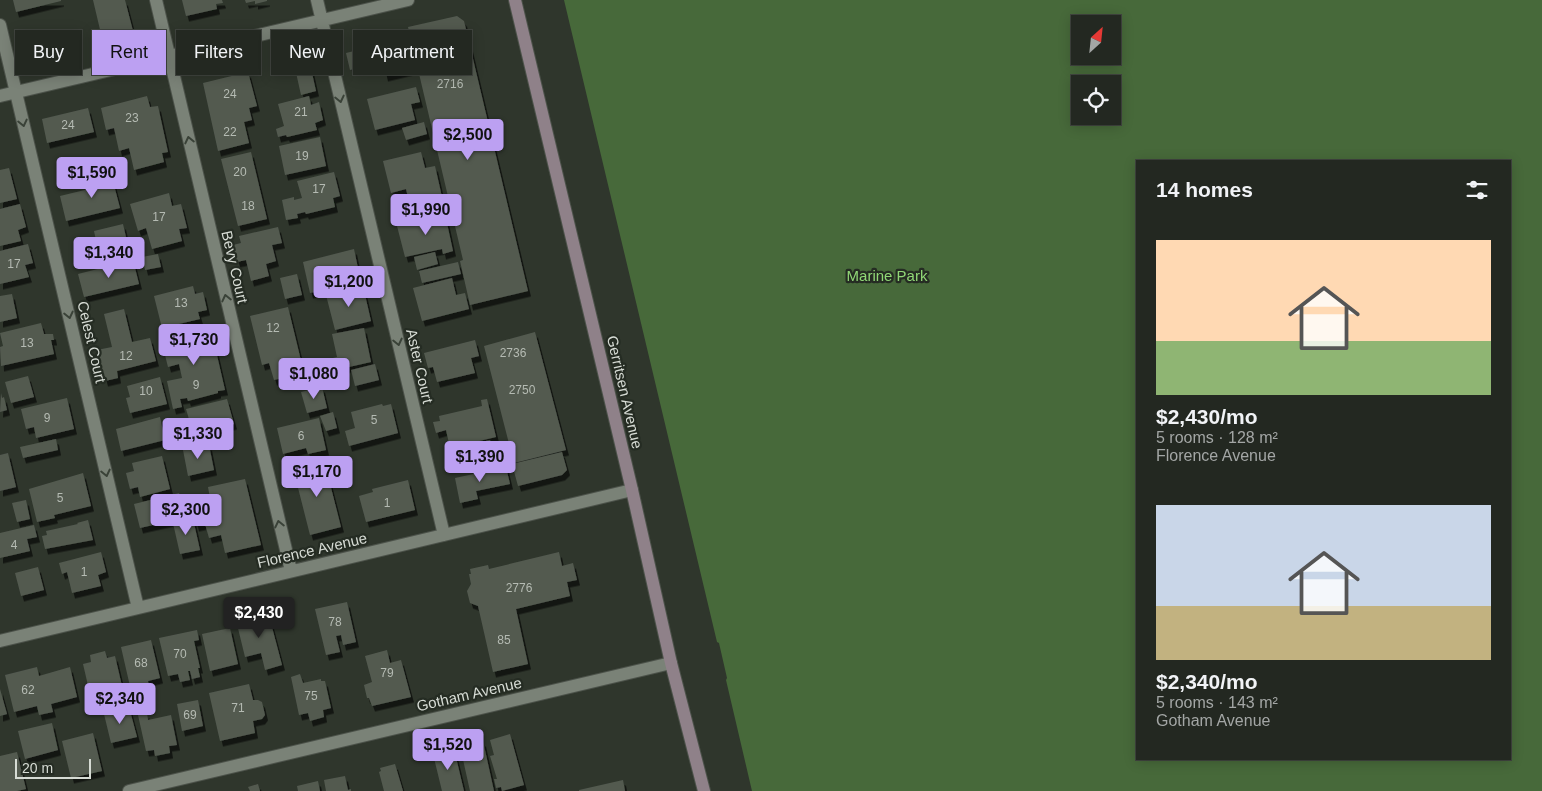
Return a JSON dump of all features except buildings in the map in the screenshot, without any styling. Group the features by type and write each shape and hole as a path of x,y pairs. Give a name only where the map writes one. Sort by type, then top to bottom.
{"main road":[{"name":"Gerritsen Avenue","path":"515,0 632,490 671,663 704,791"}],"street":[{"name":"Bevy Court","path":"156,0 291,572"},
{"name":"Aster Court","path":"317,0 444,535"},
{"path":"0,96 408,0"},
{"name":"Celest Court","path":"0,25 138,608"},
{"name":"Florence Avenue","path":"0,641 632,490"},
{"name":"Gotham Avenue","path":"128,791 671,663"}],"green space":[{"name":"Marine Park","path":"564,0 1542,0 1542,791 752,791 727,678"}]}
